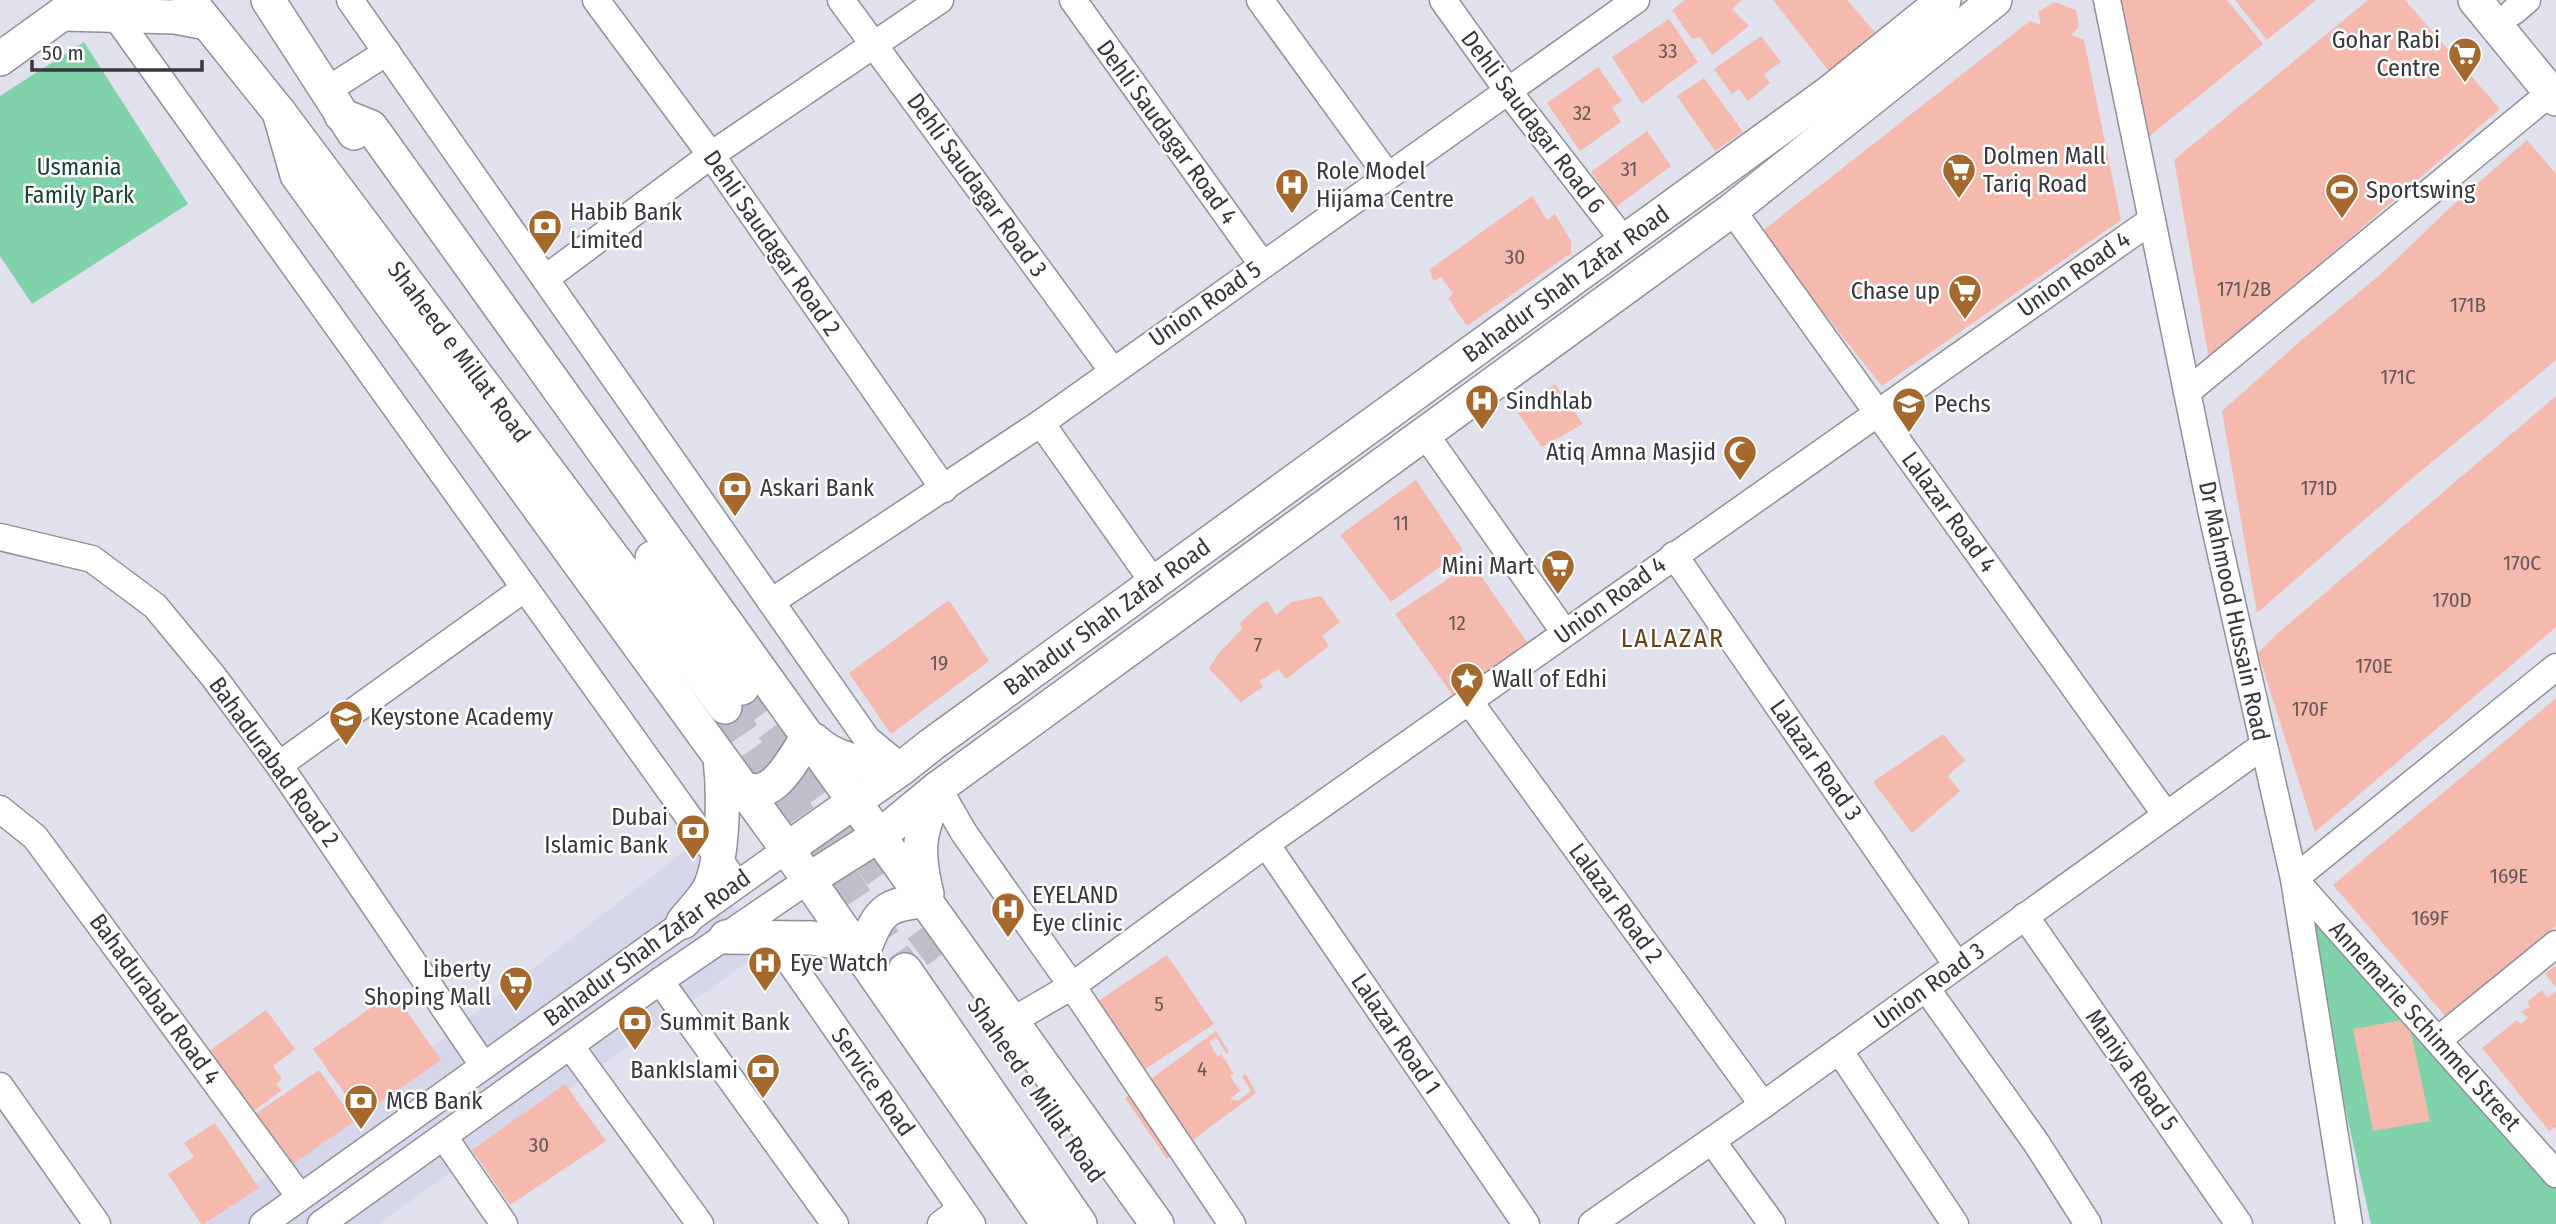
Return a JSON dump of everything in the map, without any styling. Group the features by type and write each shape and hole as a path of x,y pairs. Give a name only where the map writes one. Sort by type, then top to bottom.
{"main road":[{"name":"Bahadur Shah Zafar Road","path":"787,849 1830,92 1944,0"},
{"name":"Bahadur Shah Zafar Road","path":"808,880 887,830 938,788 1732,210 1995,0"},
{"path":"2475,0 2555,86"},
{"name":"Shaheed e Millat Road","path":"198,12 279,112 734,697 334,103 269,1"},
{"path":"2514,4 2555,86"},
{"path":"0,59 73,7 114,14 175,17 198,12"},
{"path":"334,103 371,127 1157,1224"},
{"path":"279,112 297,176 787,849 1048,1224"},
{"path":"804,731 825,751 856,762 902,768"},
{"path":"739,786 755,792 771,787 804,731"},
{"path":"683,922 709,889 716,868 722,794 720,758"},
{"path":"928,904 918,850 925,821 938,788"},
{"path":"861,956 877,919 885,910 900,902 928,904"},
{"path":"726,937 813,938 841,943 861,956"},
{"name":"Shaheed e Millat Road","path":"942,957 1130,1224"},
{"name":"Shaheed e Millat Road","path":"905,970 1080,1224"}],"street":[{"path":"350,0 867,739 902,768"},
{"name":"Dehli Saudagar Road 2","path":"596,0 711,155 944,489"},
{"name":"Dehli Saudagar Road 3","path":"841,0 1112,370"},
{"path":"546,278 711,155 940,0"},
{"name":"Dehli Saudagar Road 4","path":"1073,0 1262,264"},
{"path":"1260,0 1388,176"},
{"name":"Dehli Saudagar Road 6","path":"1443,0 1508,91 1625,242"},
{"name":"Dr Mahmood Hussain Road","path":"2107,0 2212,514 2294,879 2349,1224"},
{"name":"Union Road 5","path":"771,602 1041,423 1508,91 1624,4"},
{"path":"114,14 736,883"},
{"path":"334,103 387,52"},
{"path":"2187,392 2555,86"},
{"name":"Lalazar Road 4","path":"1732,210 2166,815"},
{"name":"Union Road 4","path":"1012,1021 1072,986 1266,844 2152,219"},
{"path":"1041,423 1154,583"},
{"path":"1425,433 1565,633"},
{"name":"Bahadurabad Road 2","path":"0,537 92,559 155,607 213,676 279,765 483,1065"},
{"name":"Lalazar Road 3","path":"1674,555 1957,965"},
{"path":"279,765 525,588"},
{"path":"2294,879 2556,667"},
{"name":"Lalazar Road 2","path":"1469,701 1763,1105"},
{"name":"Union Road 3","path":"1592,1224 1763,1105 2264,745"},
{"path":"938,788 964,833 1072,986 1232,1224"},
{"name":"Bahadurabad Road 4","path":"0,809 35,837 300,1197"},
{"name":"Lalazar Road 1","path":"1266,844 1525,1224"},
{"name":"Bahadur Shah Zafar Road","path":"263,1224 787,849"},
{"name":"Annemarie Schimmel Street","path":"2294,879 2556,1174"},
{"name":"Bahadur Shah Zafar Road","path":"321,1224 660,981 808,880"},
{"name":"Maniya Road 5","path":"2025,916 2239,1224"},
{"name":"Service Road","path":"774,939 958,1219"},
{"path":"2438,1040 2556,944"},
{"path":"660,981 835,1224"},
{"path":"1926,988 2037,1144 2088,1224"},
{"path":"571,1047 700,1224"},
{"path":"1839,1050 1955,1224"},
{"path":"0,1086 97,1224"},
{"path":"444,1137 505,1224"},
{"path":"1712,1141 1772,1224"}],"shaded area":[{"path":"691,846 766,949 378,1224 203,1224"}],"green space":[{"name":"Usmania Family Park","path":"84,42 188,204 32,304 0,256 0,96"},
{"path":"2294,879 2556,1172 2556,1224 2371,1224"}],"building":[{"path":"1685,0 1742,0 1732,9 1749,26 1712,55 1700,37 1692,39 1672,10"},
{"path":"1773,0 1847,0 1879,37 1832,75"},
{"path":"2118,0 2227,0 2263,44 2146,139"},
{"path":"2235,0 2316,0 2267,40"},
{"path":"2368,0 2405,0 2500,109 2209,359 2174,160"},
{"name":"Dolmen Mall Tariq Road","path":"2054,2 2076,10 2079,27 2071,35 2084,40 2121,220 1882,386 1760,233 2030,21 2041,25 2038,12"},
{"path":"1669,19 1698,62 1642,104 1612,57"},
{"path":"1761,36 1781,62 1764,74 1770,83 1748,101 1739,89 1732,94 1714,69"},
{"path":"1598,67 1622,101 1612,108 1621,122 1580,151 1547,103"},
{"path":"1704,78 1743,132 1715,151 1677,96"},
{"path":"1647,131 1671,166 1616,207 1591,172"},
{"path":"2527,140 2556,174 2556,360 2416,475 2257,613 2222,411 2381,274"},
{"path":"1532,196 1547,220 1555,214 1571,241 1571,253 1467,326 1448,298 1453,294 1450,289 1441,277 1434,281 1429,270"},
{"path":"1555,384 1583,424 1542,447 1518,413"},
{"path":"2556,396 2556,627 2315,832 2258,653"},
{"path":"1416,480 1463,550 1391,602 1340,535"},
{"path":"1472,563 1529,645 1454,697 1395,614"},
{"path":"1321,596 1340,622 1322,636 1329,646 1286,679 1279,669 1259,681 1263,687 1241,702 1209,669 1218,654 1242,629 1242,621 1261,604 1268,601 1276,615 1291,602"},
{"path":"949,600 989,661 891,734 849,673"},
{"path":"2556,698 2556,926 2447,1018 2333,885"},
{"path":"1943,734 1965,760 1948,776 1960,791 1912,833 1873,782"},
{"path":"1167,955 1214,1024 1125,1082 1079,1014"},
{"path":"2556,965 2556,987 2545,974"},
{"path":"2542,990 2547,998 2556,991 2556,1127 2549,1131 2482,1048 2517,1020 2521,1024 2528,1018 2521,1012 2530,1007 2527,1002"},
{"path":"393,992 441,1060 365,1113 356,1101 352,1104 313,1049"},
{"path":"266,1010 295,1049 273,1066 282,1079 276,1084 281,1091 249,1114 205,1054"},
{"path":"2408,1019 2430,1121 2373,1131 2353,1029"},
{"path":"1216,1031 1229,1052 1227,1054 1216,1037 1209,1042 1218,1057 1221,1054 1234,1074 1230,1076 1240,1091 1230,1099 1238,1101 1251,1091 1242,1076 1246,1074 1256,1093 1167,1159 1125,1098"},
{"path":"319,1070 355,1121 287,1168 251,1117"},
{"path":"565,1084 606,1141 510,1205 472,1150"},
{"path":"215,1123 259,1188 201,1224 168,1174 194,1157 184,1143"}],"tunnel":[{"path":"742,688 942,957"},
{"path":"725,707 905,970"}],"place":[{"name":"Gohar Rabi Centre","path":"2465,84"},
{"name":"Dolmen Mall Tariq Road","path":"1959,200"},
{"name":"Role Model Hijama Centre","path":"1292,215"},
{"name":"Sportswing","path":"2342,220"},
{"name":"Habib Bank Limited","path":"545,256"},
{"name":"Chase up","path":"1965,321"},
{"name":"Sindhlab","path":"1482,431"},
{"name":"Pechs","path":"1909,434"},
{"name":"Atiq Amna Masjid","path":"1740,482"},
{"name":"Askari Bank","path":"735,518"},
{"name":"Mini Mart","path":"1558,596"},
{"name":"Wall of Edhi","path":"1467,709"},
{"name":"Keystone Academy","path":"346,747"},
{"name":"Dubai Islamic Bank","path":"693,861"},
{"name":"EYELAND Eye clinic","path":"1008,939"},
{"name":"Eye Watch","path":"765,993"},
{"name":"Liberty Shoping Mall","path":"516,1013"},
{"name":"Summit Bank","path":"635,1052"},
{"name":"BankIslami","path":"763,1100"},
{"name":"MCB Bank","path":"361,1131"}],"district":[{"name":"LALAZAR","path":"1673,638"}]}
